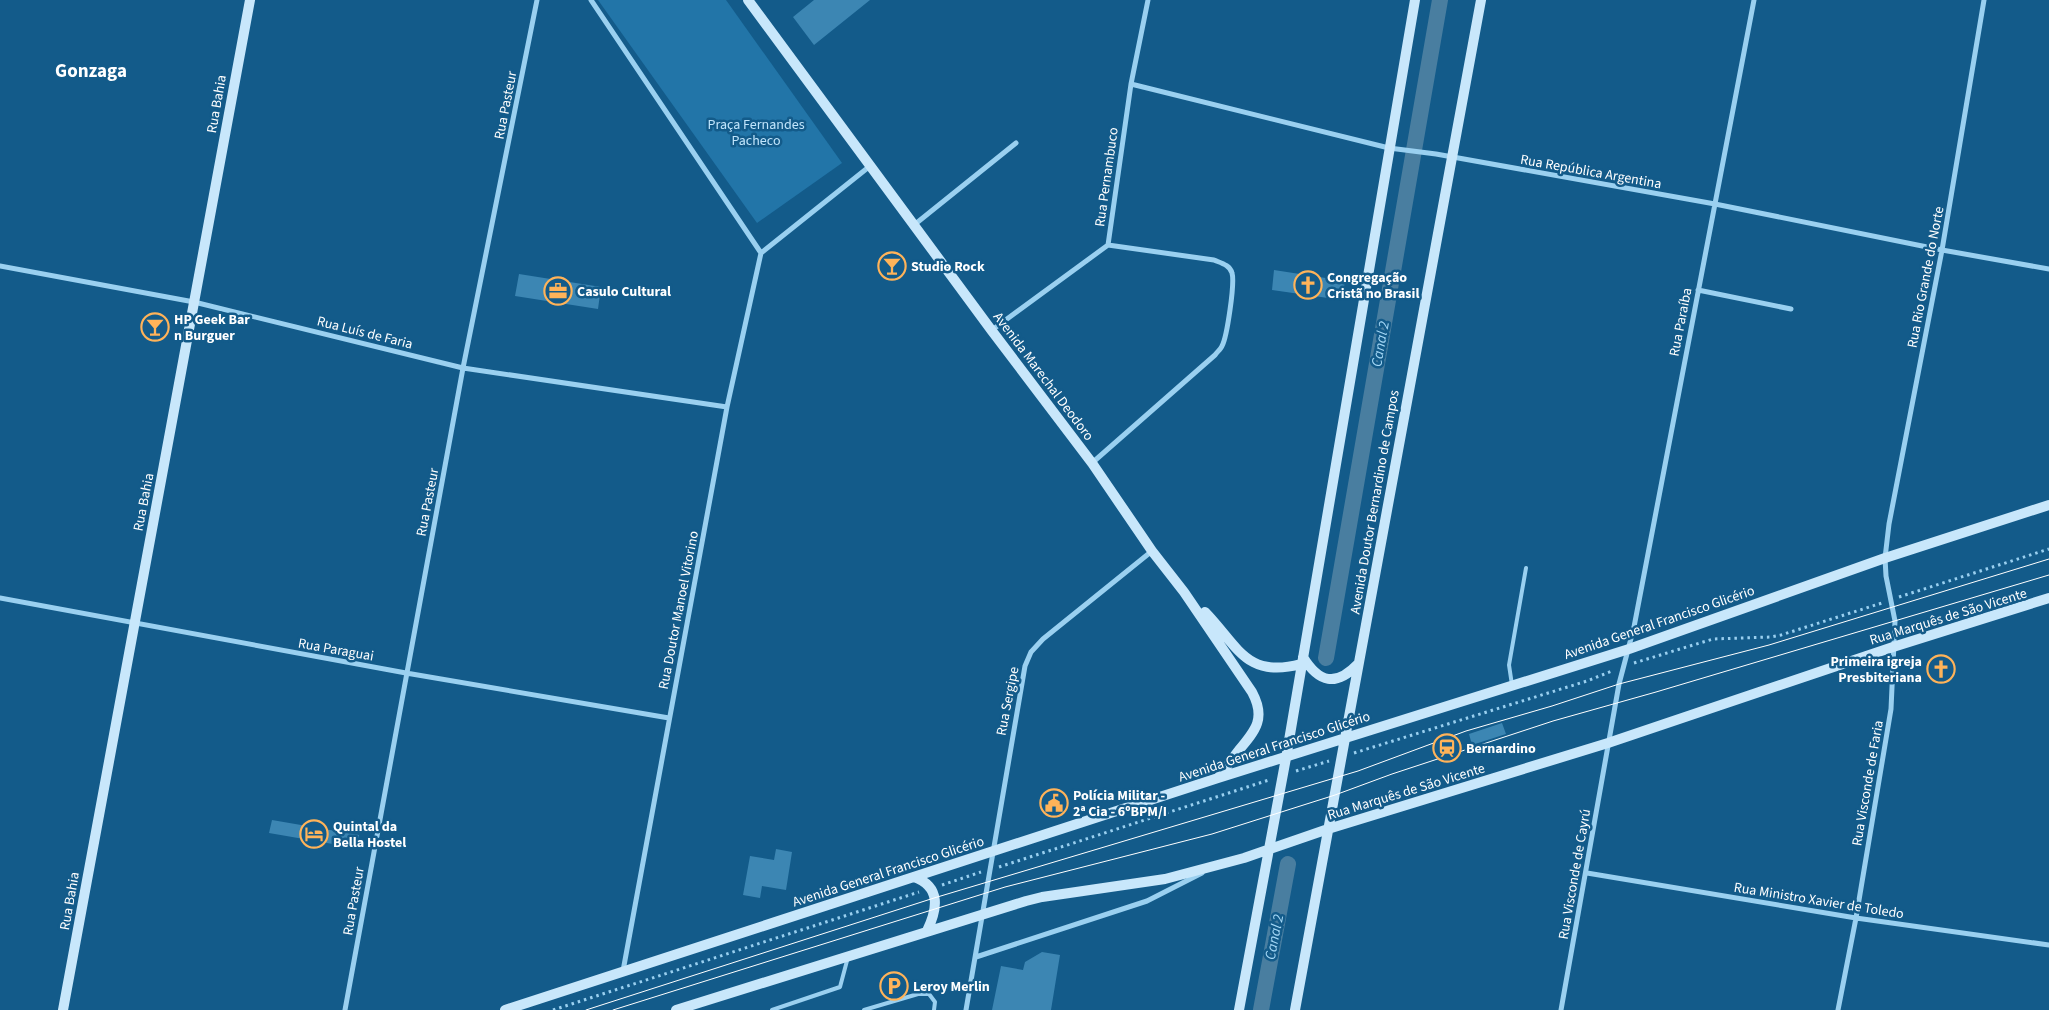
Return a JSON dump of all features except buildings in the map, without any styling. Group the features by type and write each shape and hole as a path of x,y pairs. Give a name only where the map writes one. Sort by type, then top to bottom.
{"main road":[{"name":"Rua Bahia","path":"63,1010 250,0"},
{"name":"Avenida Marechal Deodoro","path":"748,0 992,331 1092,463 1152,551 1184,592 1252,692 1258,704 1259,717 1256,729 1218,778"},
{"path":"1239,1010 1283,776 1415,0"},
{"name":"Avenida Doutor Bernardino de Campos","path":"1295,1010 1481,0"},
{"name":"Avenida General Francisco Glicério","path":"505,1010 1218,778 1629,649 1885,558 2049,505"},
{"path":"1184,592 1244,656 1258,666 1275,669 1302,661"},
{"name":"Rua Marquês de São Vicente","path":"1214,867 1328,829 1608,743 1893,647 2049,598"},
{"path":"1302,661 1312,671 1326,679 1334,680 1343,678 1358,664"},
{"path":"676,1010 848,955 1042,897 1165,879 1214,867"},
{"path":"914,877 924,882 930,889 936,908 927,931"}],"street":[{"name":"Rua Pasteur","path":"345,1010 406,673 537,0"},
{"path":"592,0 761,253 870,166"},
{"name":"Rua Pernambuco","path":"992,331 1108,245 1131,84 1148,0"},
{"name":"Rua Paraíba","path":"1623,667 1629,649 1754,0"},
{"name":"Rua Rio Grande do Norte","path":"1885,558 1889,524 1942,250 1984,0"},
{"name":"Rua República Argentina","path":"1131,84 1389,148 1436,154 1715,204 1942,250 2049,269"},
{"path":"914,225 1016,143"},
{"path":"1092,463 1207,362 1222,346 1226,334 1233,284 1232,272 1227,265 1214,260 1108,245"},
{"name":"Rua Doutor Manoel Vitorino","path":"623,972 727,407 761,253"},
{"name":"Rua Luís de Faria","path":"0,266 194,302 464,368 727,407"},
{"path":"1698,290 1791,309"},
{"name":"Rua Sergipe","path":"966,1010 992,852 1028,658 1043,639 1152,551"},
{"name":"Rua Visconde de Faria","path":"1838,1010 1856,918 1891,708 1895,621 1886,576 1885,558"},
{"name":"Rua Paraguai","path":"0,598 406,673 669,718"},
{"name":"Rua Visconde de Cayrú","path":"1561,1010 1623,667"},
{"name":"Rua Marquês de São Vicente","path":"976,957 1147,901 1214,867"},
{"name":"Rua Ministro Xavier de Toledo","path":"1587,873 1856,918 2049,945"}],"lane":[{"path":"1512,685 1510,665 1526,568"},
{"path":"772,1010 840,987 848,955"},
{"path":"864,1010 918,994 929,994 935,1002 934,1010"}],"path":[{"path":"553,1010 1341,757 1587,681 1623,667 1713,639 1782,635 2049,549"}],"green space":[{"name":"Praça Fernandes Pacheco","path":"598,0 726,0 842,163 757,223"}],"waterway":[{"name":"Canal 2","path":"1326,658 1440,0"},
{"name":"Canal 2","path":"1261,1010 1288,864"}],"tram line":[{"path":"586,1010 934,898 1358,771 1466,731 1619,684 1769,645 2049,559"},
{"path":"613,1010 1005,887 1212,834 1335,795 1392,774 1553,721 2049,575"}],"place":[{"name":"Studio Rock","path":"892,266"},
{"name":"Congregação Cristã no Brasil","path":"1308,285"},
{"name":"Casulo Cultural","path":"558,291"},
{"name":"HP Geek Bar n Burguer","path":"155,327"},
{"name":"Primeira igreja Presbiteriana","path":"1941,669"},
{"name":"Bernardino","path":"1447,748"},
{"name":"Polícia Militar - 2ª Cia - 6ºBPM/I","path":"1054,803"},
{"name":"Quintal da Bella Hostel","path":"314,834"},
{"name":"Leroy Merlin","path":"894,986"}],"district":[{"name":"Gonzaga","path":"91,70"}]}
